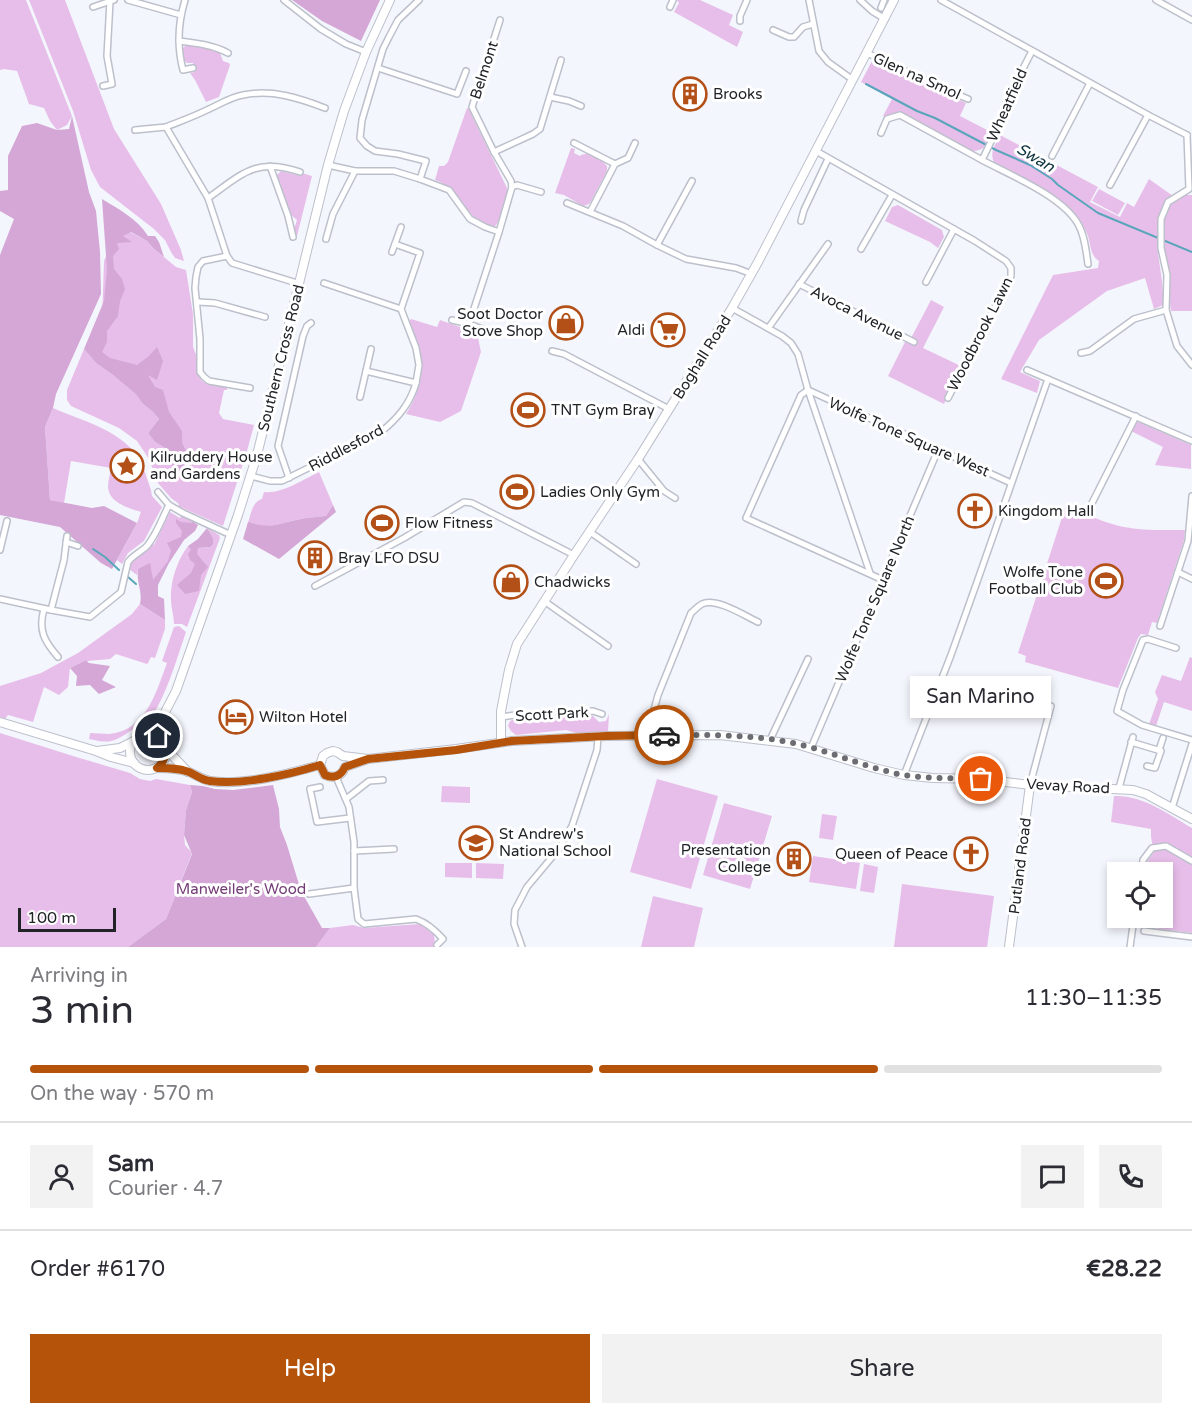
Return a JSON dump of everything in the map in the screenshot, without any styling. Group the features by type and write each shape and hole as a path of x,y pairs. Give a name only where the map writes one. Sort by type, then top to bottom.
{"main road":[{"name":"Southern Cross Road","path":"143,734 164,714 176,691 251,476 328,165 344,111 366,52 390,0"},
{"name":"Boghall Road","path":"501,742 501,717 514,652 544,601 638,459 752,274 894,0"},
{"name":"Southern Cross Road","path":"161,739 164,714"},
{"path":"0,722 96,751 111,758 134,763 146,770 157,768 165,759 166,749 161,739 154,734 143,734 120,748 96,751"},
{"name":"Vevay Road","path":"157,768 170,768 188,772 204,780 224,782 299,771 320,765 322,756 335,752 342,756 368,759 456,750 501,742 649,735 720,735 796,744 904,775 1133,790 1146,794 1192,819"},
{"path":"132,742 130,754 134,763"},
{"name":"Vevay Road","path":"166,749 188,772"},
{"path":"342,756 345,760 345,767"},
{"name":"Vevay Road","path":"336,777 343,772 345,767 368,759"},
{"path":"320,765 325,775 336,777"},
{"name":"Putland Road","path":"1009,947 1030,785"}],"street":[{"path":"93,7 112,0 107,56 112,84 103,86"},
{"path":"128,0 181,15"},
{"path":"185,0 181,15 180,56 183,70 193,68"},
{"path":"284,0 321,29 346,44 366,52"},
{"path":"419,0 398,20 383,50 362,120 360,138 375,151 398,154 435,164"},
{"path":"670,7 673,0"},
{"path":"740,21 747,0"},
{"path":"809,0 819,51 853,80"},
{"path":"860,0 885,19"},
{"path":"881,8 884,0"},
{"name":"Wheatfield","path":"940,0 1148,115 1190,134"},
{"path":"1156,0 1192,20"},
{"name":"Belmont","path":"500,20 472,107 512,187"},
{"path":"773,30 794,37 803,27 813,24"},
{"path":"179,41 228,53"},
{"name":"Wheatfield","path":"982,160 1003,117 1007,100 1032,51"},
{"name":"Glen na Smol","path":"867,53 968,99"},
{"path":"494,152 540,129 561,60"},
{"path":"378,68 458,94 466,71"},
{"path":"1052,156 1090,83"},
{"path":"135,130 166,127 242,95 278,94 325,108"},
{"path":"550,97 581,106"},
{"name":"Wheatfield","path":"881,133 886,119 900,115 1037,189 1065,208 1078,224 1085,243 1088,264"},
{"path":"1110,185 1148,115"},
{"path":"166,127 208,198 227,256 232,263 300,284"},
{"path":"143,130 144,137"},
{"path":"1190,134 1190,190 1168,202 1161,219 1161,248 1167,275 1166,310 1176,346 1192,365"},
{"path":"574,143 615,164"},
{"path":"590,212 615,164 628,158 635,143"},
{"name":"Woodbrook Lawn","path":"816,151 954,229 1006,261 1011,268 1011,276 948,398"},
{"path":"801,221 828,159"},
{"path":"420,179 426,161"},
{"path":"328,165 355,171 394,171 449,190 470,219 499,232"},
{"path":"208,198 241,175 262,166 284,167 300,172"},
{"path":"270,166 293,237"},
{"path":"326,239 333,214 355,171"},
{"path":"657,245 692,181"},
{"path":"469,324 512,187 517,185 541,192"},
{"path":"861,249 892,195"},
{"path":"567,203 623,226 686,259 743,270 752,274"},
{"path":"392,252 401,227"},
{"path":"926,282 954,229"},
{"path":"324,283 401,309 420,253 395,244"},
{"name":"Avoca Avenue","path":"769,327 828,244"},
{"path":"227,256 203,261 198,267 195,288 198,302 200,372 209,381 250,388"},
{"name":"Avoca Avenue","path":"799,284 914,342"},
{"path":"198,302 215,303 265,317"},
{"path":"732,308 769,327 791,343 798,354 870,573"},
{"name":"Riddlesford","path":"251,476 270,481 289,478 381,432 394,422 413,395 419,365 401,309"},
{"path":"1082,353 1090,351 1134,319 1166,310"},
{"path":"452,320 490,332"},
{"name":"Riddlesford","path":"289,478 278,446 303,336 311,323"},
{"path":"360,397 371,349"},
{"path":"552,351 564,354 669,409"},
{"path":"1027,370 1192,441"},
{"path":"366,371 416,383"},
{"path":"904,775 954,645 1048,379"},
{"path":"808,390 801,395 746,518 884,580"},
{"name":"Wolfe Tone Square West","path":"808,390 1011,483"},
{"path":"1088,511 1136,416"},
{"name":"Wolfe Tone Square North","path":"811,748 938,450"},
{"path":"638,459 664,491 675,498"},
{"path":"158,492 169,505 231,535"},
{"path":"1160,626 1188,541 1192,496"},
{"path":"315,586 404,538 464,502 472,503 574,555"},
{"path":"0,599 90,617 121,592 130,559 153,538 169,505"},
{"path":"0,550 7,521"},
{"path":"590,532 636,564"},
{"path":"58,657 46,649 42,618 48,610 67,539 78,546"},
{"path":"1178,572 1192,579"},
{"path":"544,601 608,646"},
{"path":"649,735 658,695 691,614 701,604 709,602 733,609 758,622"},
{"path":"1172,808 1192,742 1142,725 1117,711 1143,640 1148,639 1176,648"},
{"path":"770,740 808,658"},
{"path":"1023,696 1051,706 1030,785"},
{"name":"Scott Park","path":"501,717 593,711 602,714"},
{"path":"522,947 513,924 515,910 527,887 558,850 572,826 594,760 598,737"},
{"path":"1148,766 1155,768 1163,738"},
{"path":"1119,788 1132,740 1159,750"},
{"path":"336,777 349,807 354,842 354,888 358,919 364,924 416,919 423,921 443,939 437,945"},
{"path":"346,799 369,781 383,780"},
{"path":"320,787 310,789 317,822 350,818"},
{"path":"1143,862 1152,848 1166,846 1192,861"},
{"path":"354,852 394,849"},
{"path":"309,894 354,888"},
{"path":"1130,947 1133,928"},
{"path":"1144,931 1192,937"}],"shaded area":[{"path":"0,0 26,0 72,116 67,125 57,130 44,108 29,104 17,71 0,70"},
{"path":"29,0 65,0 114,129 161,204 184,261 175,258 165,240 154,229 100,187 91,170 73,111"},
{"path":"677,0 700,0 733,15 729,25 743,32 737,47 674,12 679,3"},
{"path":"187,44 216,50 223,61 229,63 219,97 206,102 190,73 195,72 193,63 187,63 184,60 182,49"},
{"path":"873,59 966,103 960,116 991,132 984,146 980,150 971,151 902,115 883,116 892,99 861,82"},
{"path":"467,108 471,109 472,116 507,188 504,209 500,220 494,227 477,219 451,190 435,180 439,166 444,166 448,162"},
{"path":"1000,135 1098,187 1090,202 1120,217 1127,203 1134,207 1149,179 1173,196 1164,206 1157,232 1163,305 1154,309 1145,278 1107,291 1039,340 1020,372 1040,381 1037,393 1001,379 1053,275 1098,268 1099,261 1092,253 1082,223 1068,207 1048,192 994,162 993,151"},
{"path":"571,148 575,149 574,153 580,156 587,154 594,156 607,166 607,171 590,203 583,206 564,195 555,193"},
{"path":"281,171 312,176 296,240 294,229 297,220 290,214 277,178"},
{"path":"1099,189 1125,203 1118,215 1092,201"},
{"path":"1185,195 1192,195 1192,311 1171,311 1163,231 1164,220 1174,201"},
{"path":"898,205 942,230 944,237 938,248 885,221 892,207"},
{"path":"117,231 130,232 147,241 176,267 186,270 193,314 193,347 197,357 197,373 205,383 227,387 227,390 224,390 219,413 223,419 254,425 223,526 178,506 179,504 158,483 149,459 137,441 119,428 71,406 67,400 67,390 84,349 96,363 137,394 143,404 159,419 148,433 155,442 165,448 168,458 188,454 182,442 182,431 101,352 104,261"},
{"path":"931,300 944,307 923,348 963,367 944,404 888,376 907,338 910,340"},
{"path":"411,319 437,327 440,320 477,333 481,352 461,411 440,422 406,414 417,391 421,368 418,345 409,321"},
{"path":"53,408 99,427 121,439 130,447 142,464 152,496 162,507 144,541 128,553 122,564 117,560 141,512 120,504 109,493 111,468 71,461 64,503 50,500 45,427"},
{"path":"1138,422 1191,445 1191,469 1155,465 1163,447 1131,431"},
{"path":"319,472 333,505 326,516 304,518 270,526 248,523 254,506 262,499 264,492 285,489"},
{"name":"Wolfe Tone Football Club","path":"1066,505 1124,527 1146,530 1185,530 1184,540 1157,623 1152,622 1148,635 1141,634 1138,638 1118,688 1025,662 1026,656 1018,653"},
{"path":"175,511 192,521 167,565 153,581 138,569 137,575 129,569 131,565 136,558 154,545 170,512 180,518 181,516"},
{"path":"207,528 220,538 187,627 174,624 171,593 175,572 188,546 196,553 198,548 210,547 213,538"},
{"path":"140,604 165,620 165,629 155,658 151,657 147,664 116,654 110,659 86,660 70,668 68,687 59,695 44,687 33,722 8,715 5,719 0,717 0,686 41,673 78,653 132,614"},
{"path":"179,626 186,632 170,679 154,713 146,721 116,739 108,742 89,739 90,733 109,734 122,731 141,718 154,697 167,663 162,661 174,627"},
{"path":"1190,657 1192,658 1192,711 1164,702 1155,729 1148,727 1158,699 1155,692 1162,675 1181,681"},
{"path":"588,714 599,722 606,721 609,714 608,732 580,734 566,730 516,735 508,726 510,721 515,719"},
{"path":"0,733 130,773 140,779 150,781 156,779 190,785 192,792 186,810 184,835 185,845 192,853 166,919 128,947 0,947"},
{"path":"657,779 718,796 691,889 630,872"},
{"path":"442,786 470,787 470,803 441,802"},
{"path":"1114,796 1145,802 1192,828 1192,933 1153,928 1173,928 1173,862 1147,862 1154,852 1151,829 1111,822"},
{"path":"724,803 772,816 750,889 703,875"},
{"path":"822,814 837,816 833,840 819,838"},
{"path":"813,856 860,863 856,889 809,882"},
{"path":"445,863 472,863 472,878 445,877"},
{"path":"476,863 504,864 503,879 476,878"},
{"path":"864,864 878,867 874,893 860,891"},
{"path":"902,884 994,896 987,947 894,947"},
{"path":"653,896 703,908 694,947 641,947"},
{"path":"420,924 434,935 435,943 440,947 316,947 330,928 353,925 364,928"}],"green space":[{"path":"292,0 380,0 361,41 322,21"},
{"path":"72,116 89,192 96,211 101,294 56,394 45,427 50,500 92,508 104,506 137,523 112,569 101,563 60,527 0,515 0,255 14,219 0,211 0,191 8,190 8,156 22,126 37,123 57,130 69,129"},
{"path":"102,199 133,219 148,236 155,236 164,257 147,241 131,232 123,236 132,242 117,243 119,249 113,256 114,269 122,279 125,289 120,301 118,316 107,331 107,342 102,352 110,358 137,365 157,347 163,361 157,380 148,375 155,387 163,390 169,412 182,431 182,442 188,454 184,470 179,472 168,458 165,448 155,442 148,433 159,419 136,394 96,363 84,349 104,301 107,270"},
{"path":"333,505 336,512 279,559 243,539 248,522 270,526 304,518 326,516"},
{"path":"176,519 181,522 191,523 192,521 198,525 195,531 184,540 158,585 158,596 164,599 165,620 140,604 138,569 150,563 153,580 168,561 171,551 167,543 181,537 182,531"},
{"path":"207,528 213,538 213,544 210,547 198,548 197,554 208,567 201,575 199,591 185,594 177,585 191,573 195,564 190,560 188,554 191,550 188,546"},
{"path":"86,660 89,663 110,666 102,680 116,687 99,694 90,685 76,686 77,676 70,668"},
{"name":"Manweiler's Wood","path":"190,785 233,790 273,785 279,809 280,827 301,891 322,928 330,928 316,947 128,947 166,919 192,854 184,835 186,810 192,792"}],"waterway":[{"name":"Swan","path":"866,84 1030,165 1098,213 1192,252"},
{"path":"93,549 119,570"},
{"path":"128,577 136,584"}],"way so far":[{"path":"664,735 720,735 783,742 820,750 904,775 981,779"}],"place":[{"name":"Brooks","path":"690,94"},
{"name":"Soot Doctor Stove Shop","path":"566,323"},
{"name":"Aldi","path":"668,330"},
{"name":"TNT Gym Bray","path":"528,410"},
{"name":"Kilruddery House and Gardens","path":"127,466"},
{"name":"Ladies Only Gym","path":"517,492"},
{"name":"Kingdom Hall","path":"975,511"},
{"name":"Flow Fitness","path":"382,523"},
{"name":"Bray LFO DSU","path":"315,558"},
{"name":"Wolfe Tone Football Club","path":"1106,581"},
{"name":"Chadwicks","path":"511,582"},
{"name":"Wilton Hotel","path":"236,717"},
{"name":"San Marino","path":"981,779"},
{"name":"St Andrew's National School","path":"476,843"},
{"name":"Queen of Peace","path":"971,854"},
{"name":"Presentation College","path":"794,859"}],"route":[{"path":"158,736 164,743 166,756 157,768 170,768 188,772 204,780 224,782 299,771 320,765 325,775 336,777 343,772 345,767 368,759 456,750 501,742 664,735"}]}
